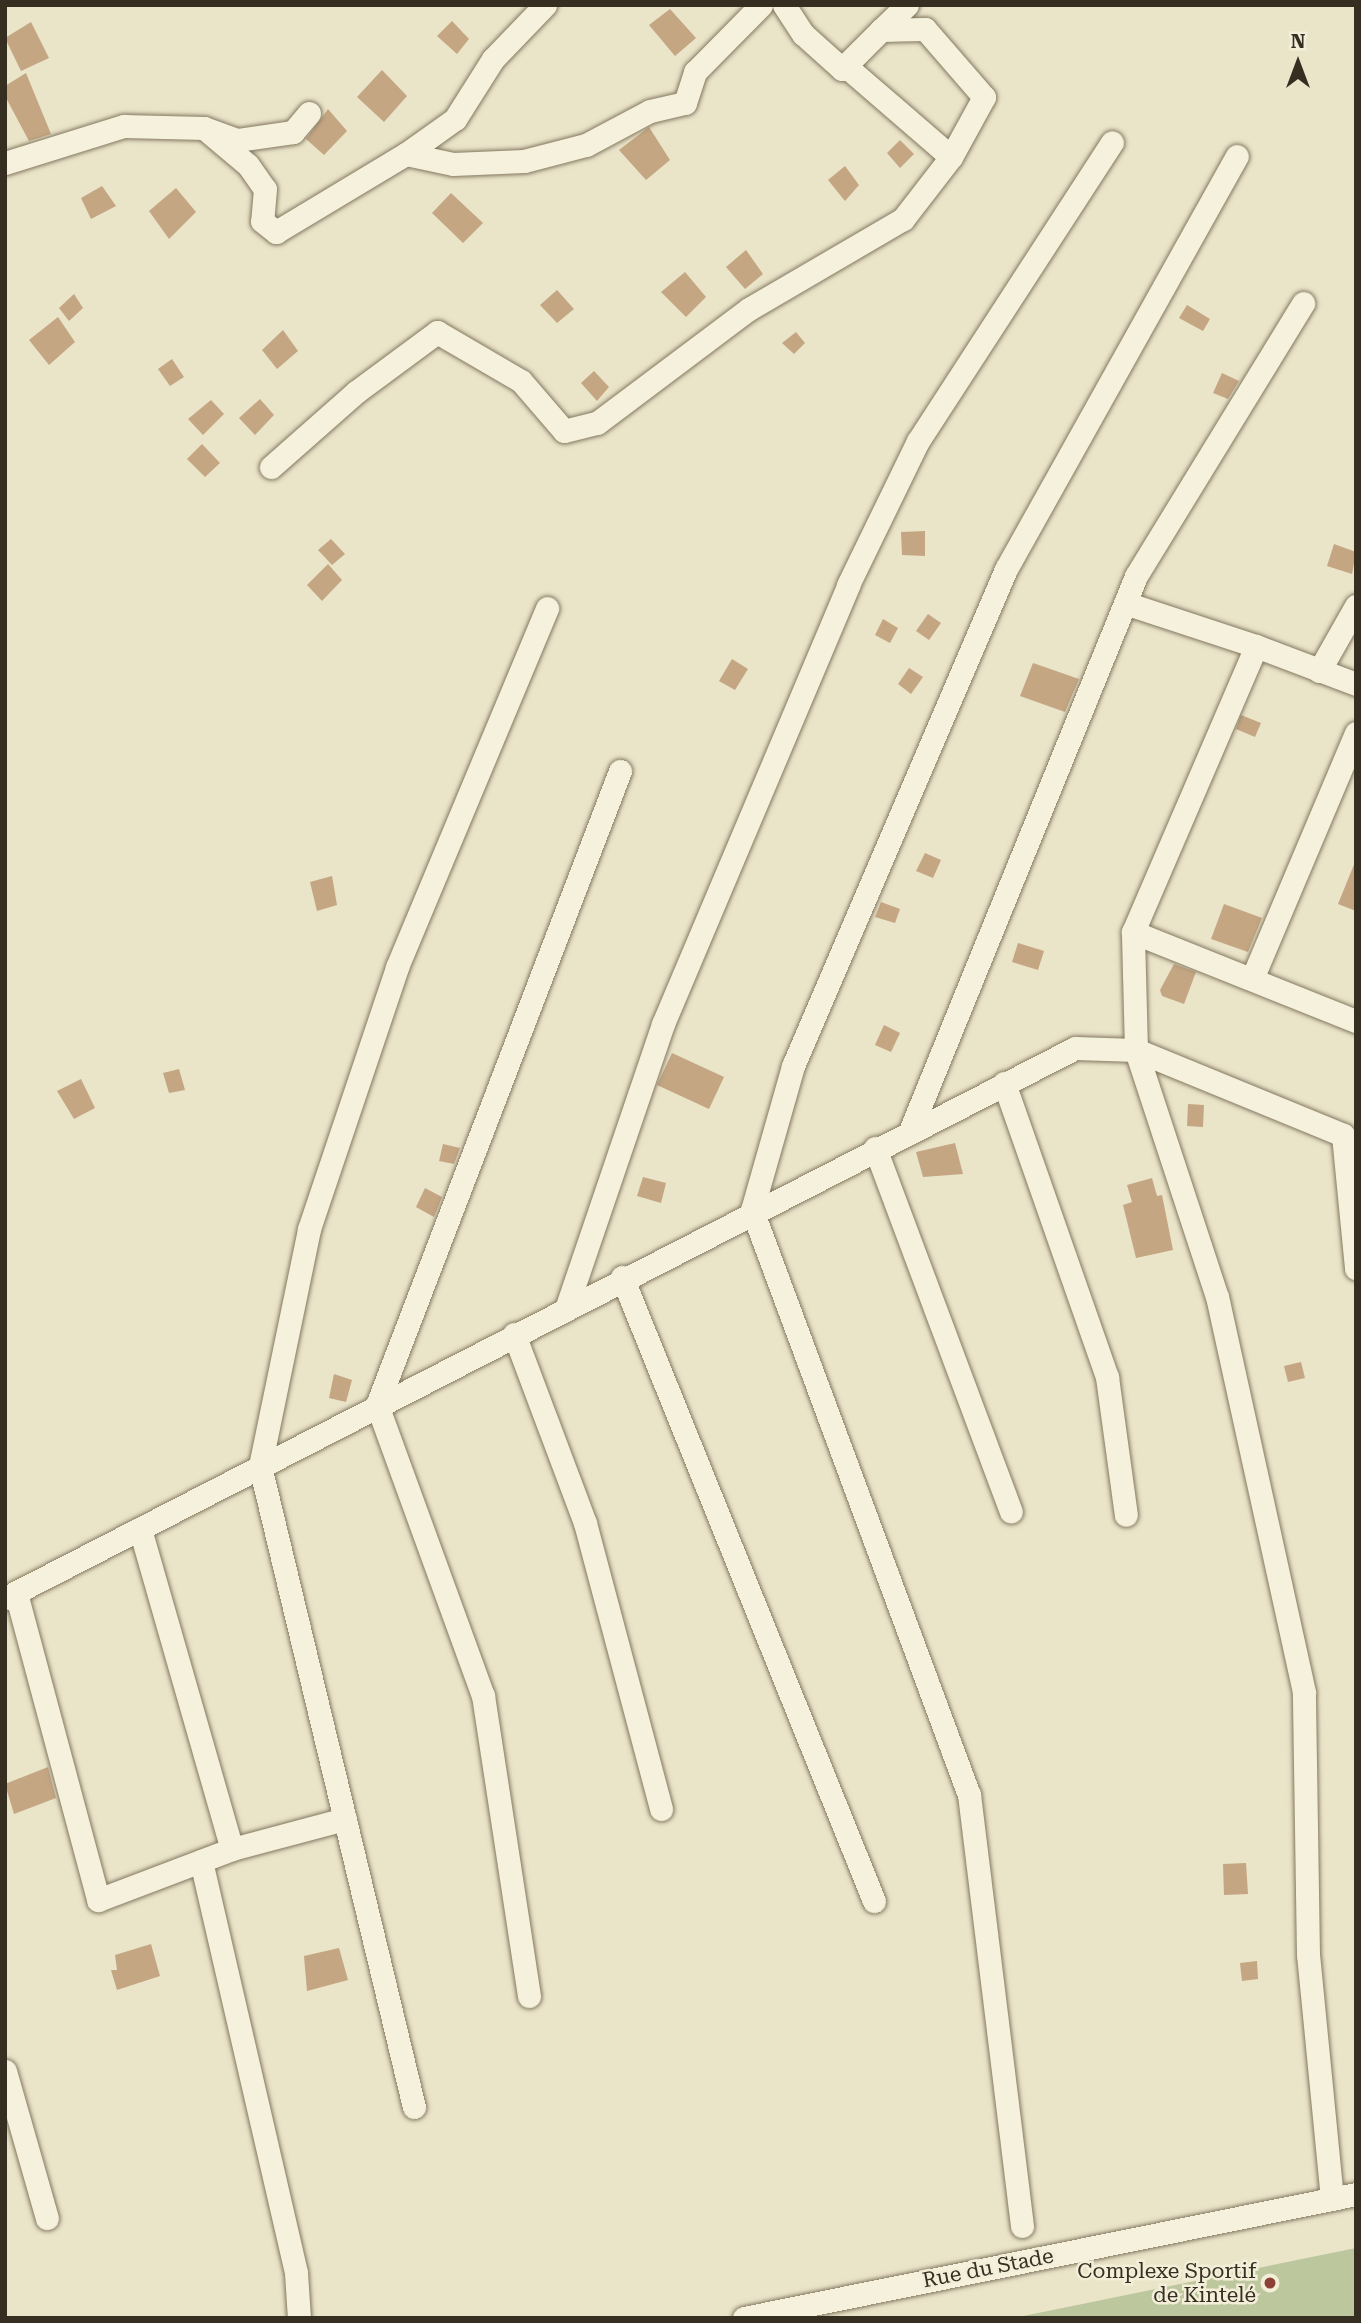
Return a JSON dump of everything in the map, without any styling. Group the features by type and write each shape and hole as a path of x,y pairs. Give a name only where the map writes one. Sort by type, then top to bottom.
{"street":[{"path":"204,128 248,165 265,189 262,220 276,232 406,154 455,119 493,59 545,5"},
{"path":"406,154 453,164 524,161 586,145 650,111 685,103 695,72 761,5"},
{"path":"785,5 803,34 838,67 848,68 951,157"},
{"path":"848,68 907,5"},
{"path":"271,467 356,392 437,332 521,381 564,431 597,423 749,309 903,219 951,157 984,97 932,34 911,26 881,30"},
{"path":"5,163 124,126 204,128 237,140 293,132 309,113"},
{"path":"567,1306 663,1024 848,584 918,441 1112,142"},
{"path":"1022,2226 969,1795 751,1210 793,1066 1006,569 1237,156"},
{"path":"909,1131 1136,576 1303,303"},
{"path":"1125,603 1256,646 1356,684"},
{"path":"1320,671 1356,606"},
{"path":"414,2107 260,1466 318,1202 397,967 547,608"},
{"path":"1256,646 1133,932 1136,1050 1217,1297 1304,1692 1308,1955 1332,2199"},
{"path":"1252,979 1356,733"},
{"path":"529,1996 483,1696 377,1405 620,771"},
{"path":"1133,932 1356,1021"},
{"path":"345,1819 232,1849 98,1899 10,1595 751,1210 1075,1048 1136,1050 1343,1135 1356,1268"},
{"path":"1004,1083 1107,1377 1126,1515"},
{"path":"875,1148 1011,1511"},
{"path":"622,1277 874,1901"},
{"path":"514,1334 585,1523 661,1809"},
{"path":"140,1529 232,1849"},
{"path":"201,1861 296,2273 299,2318"},
{"path":"5,2071 47,2218"},
{"name":"Rue du Stade","path":"744,2318 1356,2194"}],"green space":[{"name":"Complexe Sportif de Kintelé","path":"1356,2248 1356,2318 1014,2318"}],"building":[{"path":"670,9 696,38 675,56 649,25"},
{"path":"452,21 469,39 457,54 437,36"},
{"path":"31,22 49,58 21,71 5,38"},
{"path":"382,70 407,96 384,122 357,97"},
{"path":"26,73 51,134 29,141 5,96 5,86"},
{"path":"328,109 347,131 324,155 306,139"},
{"path":"649,127 670,160 646,180 619,150"},
{"path":"900,140 914,154 900,168 887,153"},
{"path":"845,166 859,185 845,201 828,180"},
{"path":"102,186 116,206 91,219 81,198"},
{"path":"176,188 196,212 169,239 149,211"},
{"path":"451,193 483,223 463,243 432,213"},
{"path":"746,250 763,274 745,289 726,267"},
{"path":"685,272 706,297 686,317 661,292"},
{"path":"557,290 574,309 557,323 540,305"},
{"path":"74,294 83,308 69,321 59,308"},
{"path":"1187,305 1210,319 1203,331 1179,318"},
{"path":"58,317 75,342 49,365 29,340"},
{"path":"283,330 298,351 277,369 262,350"},
{"path":"796,332 805,343 794,354 782,343"},
{"path":"172,359 184,377 170,386 158,369"},
{"path":"594,371 609,387 597,401 581,383"},
{"path":"1222,373 1239,381 1228,399 1213,393"},
{"path":"260,399 274,415 255,435 239,418"},
{"path":"211,400 224,414 203,435 188,419"},
{"path":"202,444 220,463 205,477 187,459"},
{"path":"925,531 925,556 902,555 901,532"},
{"path":"331,539 345,554 332,565 318,550"},
{"path":"1334,544 1356,552 1352,574 1327,566"},
{"path":"328,564 342,580 322,601 307,585"},
{"path":"928,614 941,623 929,640 916,631"},
{"path":"883,619 898,628 890,643 875,635"},
{"path":"732,659 748,669 735,690 719,681"},
{"path":"1033,663 1079,679 1065,712 1020,696"},
{"path":"909,668 923,677 911,694 898,684"},
{"path":"1241,715 1261,723 1255,737 1236,729"},
{"path":"925,853 941,860 933,878 916,871"},
{"path":"1356,862 1356,911 1338,904"},
{"path":"332,876 337,905 317,911 310,882"},
{"path":"881,902 900,909 895,923 875,917"},
{"path":"1224,904 1262,918 1248,952 1211,939"},
{"path":"1018,943 1044,951 1038,970 1012,962"},
{"path":"1174,964 1196,972 1184,1004 1162,996 1160,990"},
{"path":"884,1025 900,1033 891,1052 875,1045"},
{"path":"672,1053 724,1077 709,1109 657,1085"},
{"path":"179,1069 185,1090 169,1093 163,1073"},
{"path":"81,1079 95,1108 74,1119 57,1091"},
{"path":"1188,1104 1204,1105 1203,1127 1187,1126"},
{"path":"955,1143 963,1174 923,1177 916,1152"},
{"path":"443,1144 460,1148 454,1164 439,1161"},
{"path":"643,1177 666,1183 661,1203 637,1196"},
{"path":"1152,1178 1157,1196 1162,1195 1173,1250 1136,1258 1123,1205 1132,1202 1127,1185"},
{"path":"425,1188 442,1197 434,1217 416,1207"},
{"path":"1301,1362 1305,1378 1288,1382 1284,1366"},
{"path":"334,1374 352,1380 346,1402 329,1398"},
{"path":"48,1767 56,1798 14,1814 5,1784"},
{"path":"1246,1863 1248,1894 1224,1895 1223,1864"},
{"path":"151,1944 160,1976 117,1990 111,1970 117,1970 115,1955"},
{"path":"339,1948 348,1980 307,1991 304,1956"},
{"path":"1257,1961 1258,1979 1242,1981 1240,1963"}],"place":[{"name":"Complexe Sportif de Kintelé","path":"1270,2283"}]}
